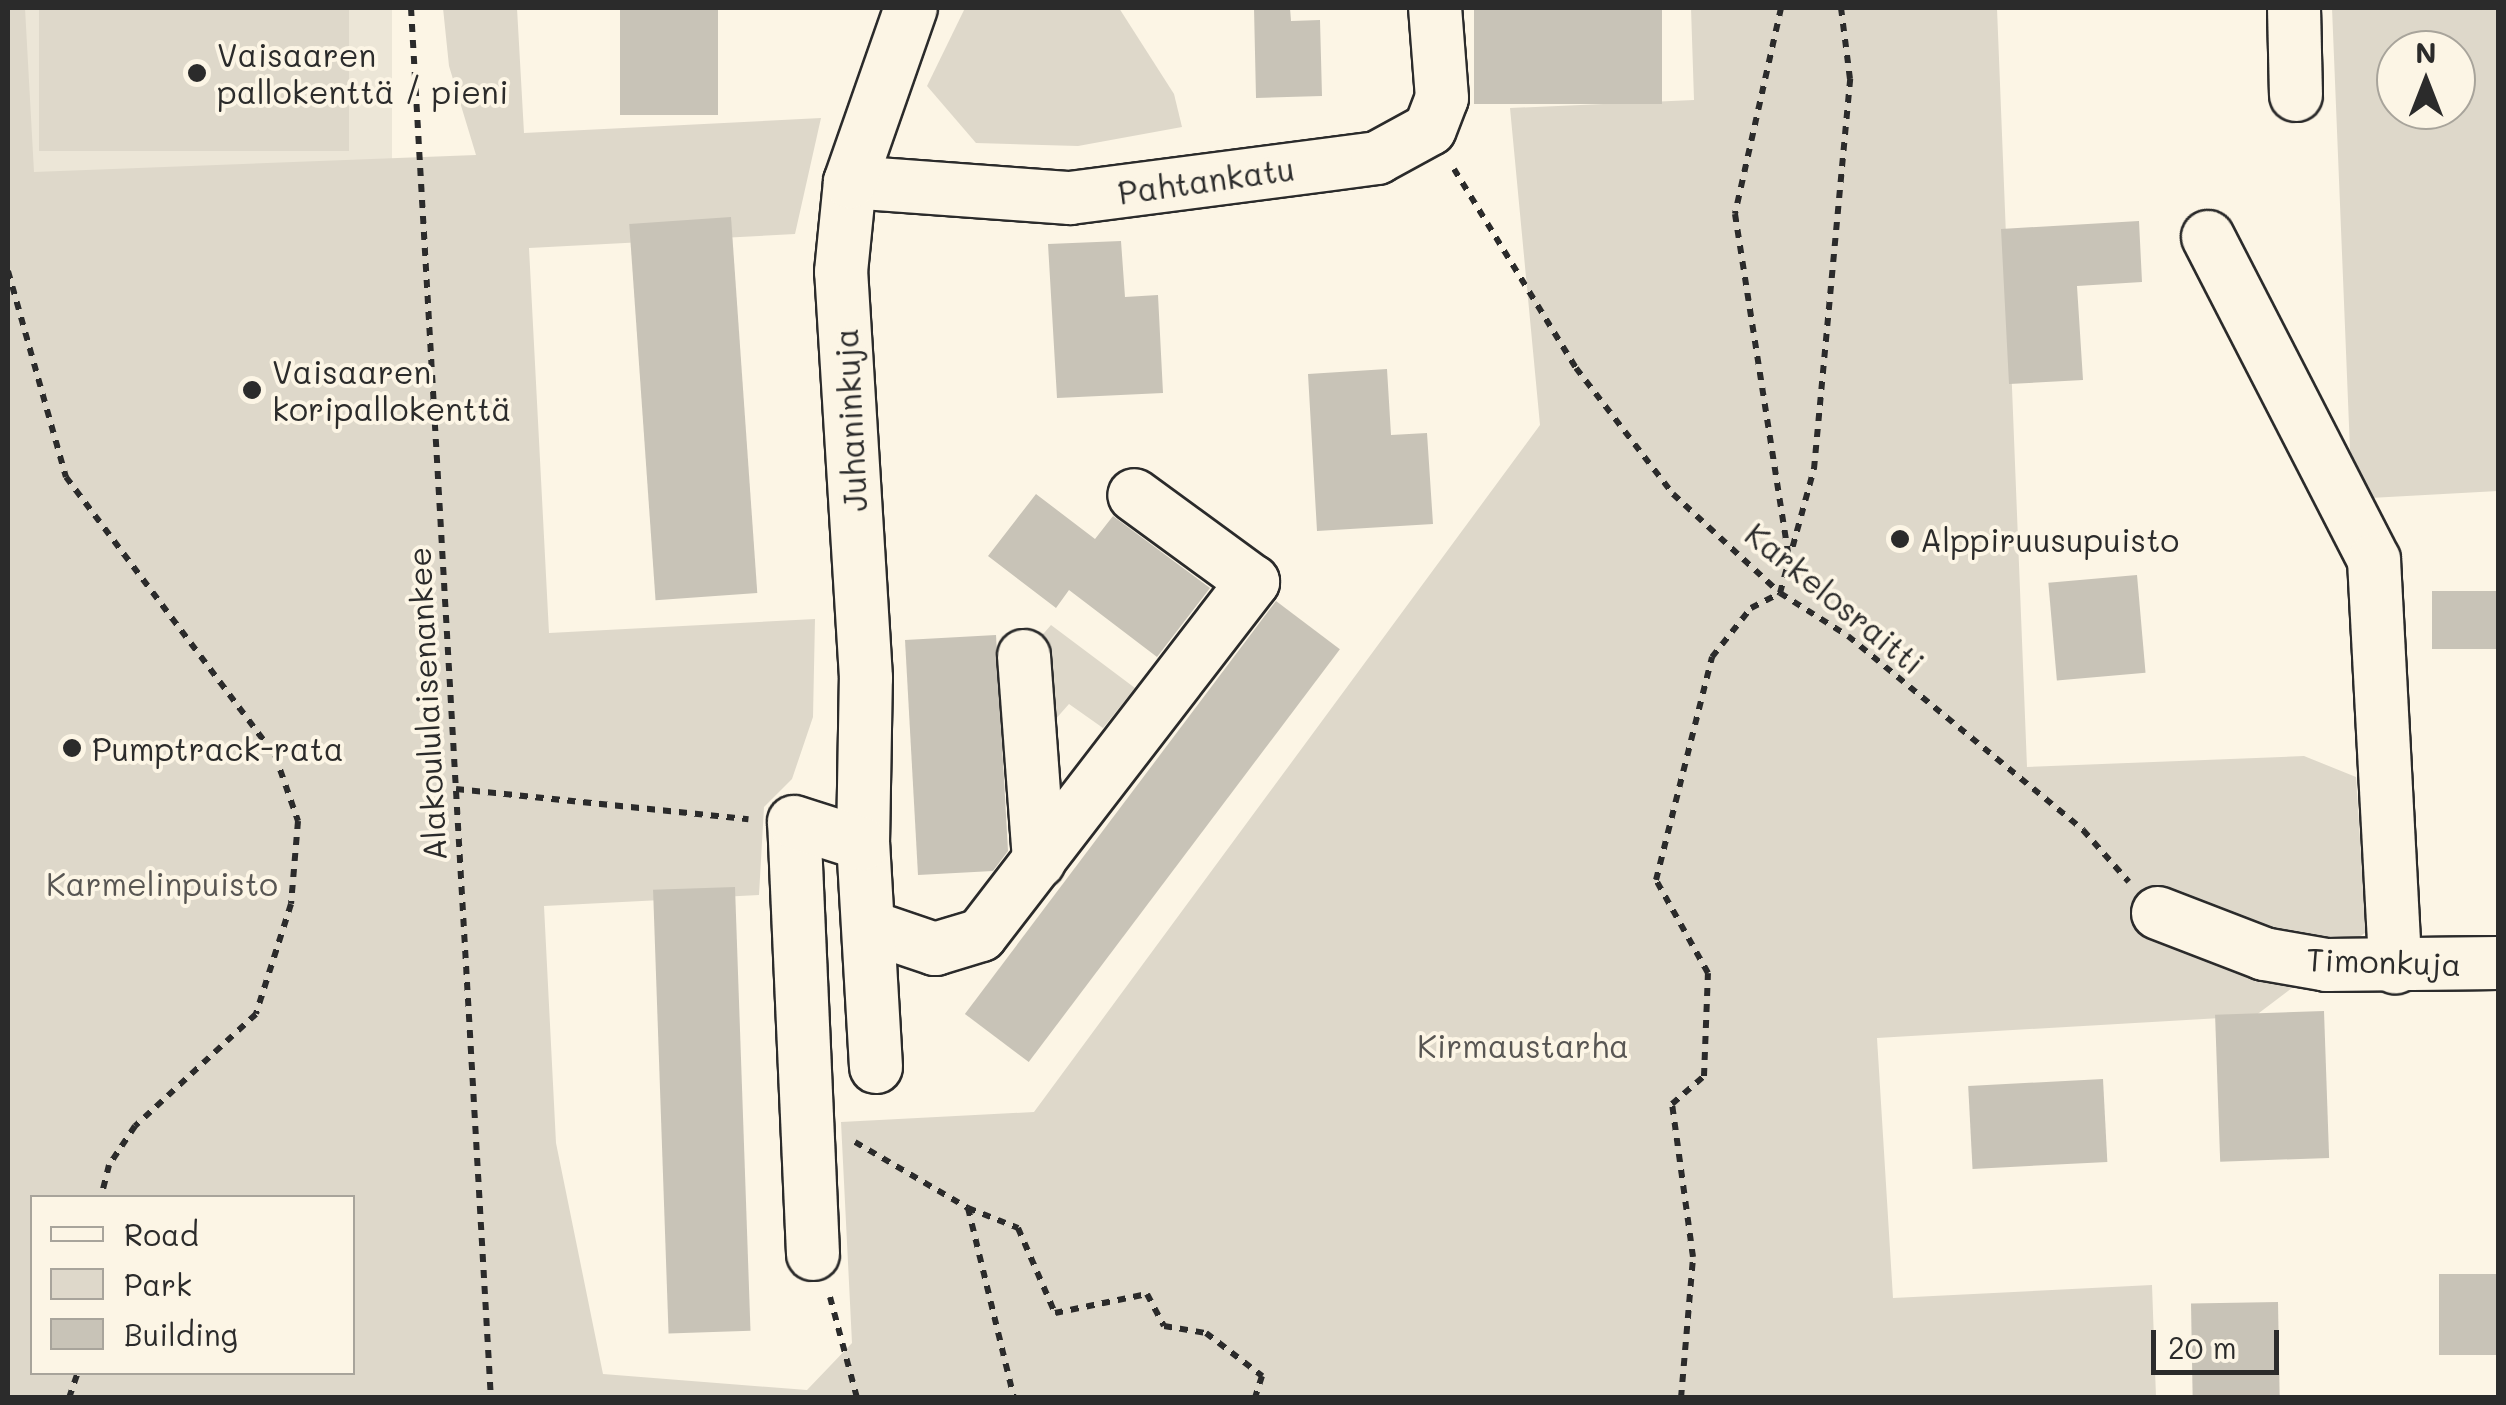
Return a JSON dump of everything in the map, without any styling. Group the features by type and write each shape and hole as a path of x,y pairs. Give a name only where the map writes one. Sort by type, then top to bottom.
{"street":[{"name":"Juhaninkuja","path":"876,1067 863,844 866,678 842,272 850,182 911,8"},
{"path":"1430,129 1442,98 1435,8"},
{"path":"2294,8 2296,95"},
{"name":"Pahtankatu","path":"850,182 1011,198 1128,194 1377,158 1430,129"},
{"path":"2208,237 2374,560 2395,967"},
{"path":"870,927 936,950 981,935 1253,582 1134,495"},
{"path":"1024,656 1038,860"},
{"path":"813,1254 794,822 863,844"},
{"name":"Timonkuja","path":"2158,914 2264,954 2395,967 2498,963"}],"path":[{"name":"Alakoululaisenankee","path":"411,8 490,1398"},
{"path":"1780,8 1735,214 1789,559"},
{"path":"1681,1398 1693,1257 1672,1104 1704,1076 1708,974 1656,880 1712,656 1750,608 1780,593 1814,469 1850,79 1841,8"},
{"name":"Karkelosraitti","path":"1430,129 1576,368 1673,494 1780,593 1848,636 2083,830 2158,914"},
{"path":"8,270 66,476 275,755 298,821 291,904 256,1014 135,1126 109,1165 102,1195"},
{"path":"456,789 794,822"},
{"path":"806,1114 968,1208 1018,1228 1054,1313 1147,1294 1164,1326 1206,1333 1262,1376 1255,1398"},
{"path":"968,1208 1014,1398"},
{"path":"813,1254 857,1398"}],"shaded area":[{"name":"Vaisaaren pallokenttä / pieni","path":"8,8 392,8 392,173 8,173"}],"green space":[{"path":"8,8 25,8 34,172 476,155 449,66 443,8 517,8 524,133 821,118 795,234 529,248 549,633 815,619 813,717 792,779 764,807 759,895 544,906 556,1143 603,1374 807,1390 852,1343 841,1122 1034,1112 1540,425 1510,108 1694,100 1691,8 1997,8 2027,767 2304,756 2356,777 2366,932 2255,1016 1877,1038 1893,1298 2152,1285 2156,1397 8,1398"},
{"name":"Vaisaaren pallokenttä / pieni","path":"39,8 349,8 349,151 39,151"},
{"path":"965,8 1119,8 1174,94 1182,127 1078,146 976,143 927,86"},
{"path":"2332,8 2498,8 2498,491 2352,499"},
{"path":"1051,625 1135,688 1103,728 1069,704 1030,748 1024,656"}],"building":[{"path":"620,8 718,8 718,115 620,115"},
{"path":"1254,8 1290,8 1291,21 1320,20 1322,96 1256,98"},
{"path":"1474,8 1662,8 1662,104 1474,104"},
{"path":"731,217 757,593 656,600 629,224"},
{"path":"2139,221 2142,282 2077,286 2083,380 2009,384 2001,229"},
{"path":"1121,241 1125,297 1158,295 1163,393 1057,398 1048,244"},
{"path":"1387,369 1391,435 1427,433 1433,524 1317,531 1308,374"},
{"path":"1036,494 1095,539 1113,516 1210,588 1157,657 1069,590 1056,608 988,556"},
{"path":"2137,575 2146,673 2057,680 2048,583"},
{"path":"2432,591 2498,591 2498,649 2432,649"},
{"path":"1276,601 1340,649 1029,1062 965,1014"},
{"path":"996,635 1008,851 993,871 918,875 905,640"},
{"path":"735,887 750,1331 669,1334 653,890"},
{"path":"2324,1011 2329,1158 2220,1162 2215,1015"},
{"path":"2103,1079 2107,1162 1973,1169 1968,1086"},
{"path":"2439,1274 2498,1274 2498,1355 2439,1355"},
{"path":"2278,1302 2280,1398 2193,1398 2191,1304"}],"place":[{"name":"Vaisaaren pallokenttä / pieni","path":"197,73"},
{"name":"Vaisaaren koripallokenttä","path":"252,390"},
{"name":"Alppiruusupuisto","path":"1900,539"},
{"name":"Pumptrack-rata","path":"72,748"}],"park label":[{"name":"Karmelinpuisto","path":"162,883"},
{"name":"Kirmaustarha","path":"1523,1045"}]}
